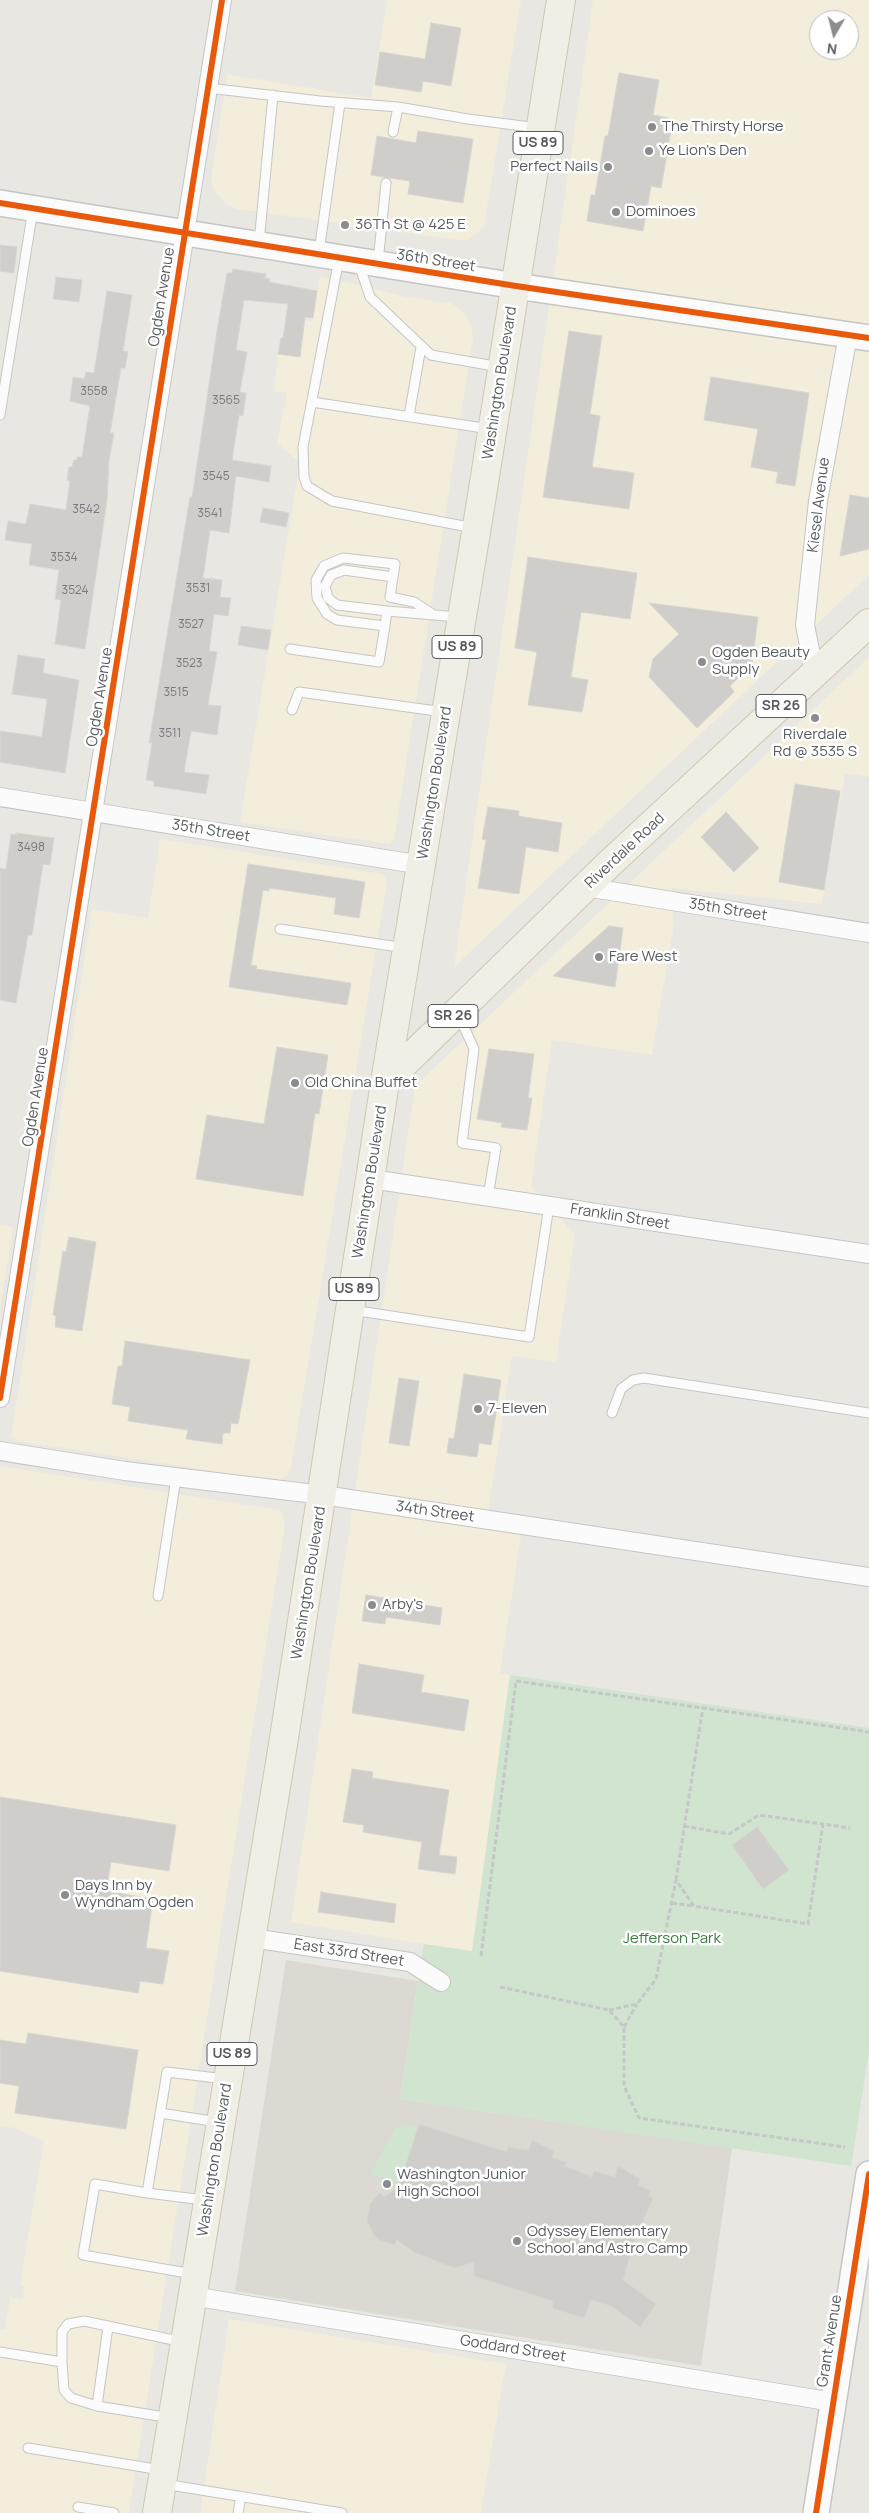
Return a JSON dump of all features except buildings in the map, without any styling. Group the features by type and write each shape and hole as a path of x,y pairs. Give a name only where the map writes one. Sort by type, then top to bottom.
{"main road":[{"name":"Washington Boulevard","path":"157,2513 252,1938 323,1496 385,1082 477,528 561,0"},
{"name":"36th Street","path":"0,203 348,260 858,336"},
{"name":"Riverdale Road","path":"385,1082 586,886 869,623"},
{"name":"Grant Avenue","path":"816,2513 869,2174"}],"street":[{"name":"Ogden Avenue","path":"0,1398 222,0"},
{"name":"Kiesel Avenue","path":"815,675 805,625 818,501 858,336"},
{"name":"35th Street","path":"0,797 422,866"},
{"name":"35th Street","path":"586,886 869,933"},
{"name":"Franklin Street","path":"371,1179 869,1254"},
{"name":"34th Street","path":"0,1451 176,1478 323,1496 869,1577"},
{"name":"East 33rd Street","path":"252,1938 410,1962 441,1982"},
{"name":"Goddard Street","path":"194,2285 833,2402"}],"lane":[{"path":"208,88 340,103 398,107 468,119 541,128"},
{"path":"259,246 273,95"},
{"path":"340,103 348,260 370,297 431,355 503,368"},
{"path":"393,132 398,107"},
{"path":"386,182 348,260 312,402 303,447 304,477 307,486 332,500 477,528"},
{"path":"0,415 33,209"},
{"path":"410,416 421,347"},
{"path":"312,402 493,429"},
{"path":"385,626 337,620 327,614 317,598 316,580 324,566 343,558 395,564 390,597 414,602 432,613"},
{"path":"393,577 344,570 331,575 325,586 328,598 337,605 462,617"},
{"path":"290,649 379,662 387,611"},
{"path":"292,710 300,692 446,712"},
{"path":"280,929 408,949"},
{"path":"457,1012 474,1049 462,1143 496,1148 488,1197"},
{"path":"350,1310 529,1337 550,1206"},
{"path":"612,1412 621,1389 633,1380 644,1378 869,1413"},
{"path":"158,1596 176,1478"},
{"path":"147,2193 167,2072 228,2080"},
{"path":"160,2112 221,2122"},
{"path":"194,2285 83,2255 95,2184 147,2193 208,2200"},
{"path":"172,2418 97,2406 71,2398 64,2390 62,2332 68,2324 84,2322 184,2343"},
{"path":"97,2406 108,2327"},
{"path":"0,2352 62,2362"},
{"path":"28,2448 241,2496 342,2513"},
{"path":"238,2513 241,2496"},
{"path":"78,2507 114,2513"}],"path":[{"path":"481,1956 516,1681 869,1732"},
{"path":"703,1707 676,1880 656,1979 637,2004 624,2027 624,2086 639,2118 844,2147"},
{"path":"684,1826 729,1834 759,1815 850,1828"},
{"path":"672,1903 808,1924 823,1824"},
{"path":"676,1880 694,1906"},
{"path":"500,1987 609,2010 637,2004"},
{"path":"609,2010 624,2027"}],"shaded area":[{"path":"387,0 521,0 484,227 466,241 237,209 227,205 214,190 211,179 227,74 371,98"},
{"path":"593,0 869,0 869,575 454,967"},
{"path":"320,276 406,297 451,303 465,313 472,329 473,338 394,840 389,844 240,822 300,463 277,443 287,393 274,391 278,353 304,320 313,322"},
{"path":"869,657 869,777 845,773 822,904 672,888 673,930 652,1055 552,1040 531,1186 575,1235 556,1362 512,1356 488,1513 522,1529 500,1673 510,1675 472,1952 291,1922 415,1086"},
{"path":"160,839 383,874 387,882 291,1468 288,1474 278,1481 18,1441 11,1437 92,909 148,918"},
{"path":"0,1225 13,1227 0,1310"},
{"path":"0,1466 279,1510 282,1513 285,1524 129,2513 0,2513 0,2329 5,2329 10,2298 23,2299 24,2286 20,2285 44,2141 14,2128 0,2126"},
{"path":"286,1960 418,1981 400,2099 732,2148 701,2366 235,2291"},
{"path":"229,2319 506,2364 481,2513 200,2513"}],"green space":[{"name":"Jefferson Park","path":"510,1675 869,1728 869,2051 851,2166 400,2099 424,1944 472,1951"},
{"path":"403,2124 418,2127 400,2182 402,2184 370,2174 395,2128"}],"cycle path":[{"path":"0,1398 222,0"},
{"path":"0,203 516,286 869,338"},
{"path":"816,2513 869,2174"}],"place":[{"name":"The Thirsty Horse","path":"652,127"},
{"name":"Ye Lion's Den","path":"649,151"},
{"name":"Perfect Nails","path":"608,167"},
{"name":"Dominoes","path":"616,212"},
{"name":"36Th St @ 425 E","path":"345,225"},
{"name":"Ogden Beauty Supply","path":"702,662"},
{"name":"Riverdale Rd @ 3535 S","path":"815,718"},
{"name":"Fare West","path":"599,957"},
{"name":"Old China Buffet","path":"295,1083"},
{"name":"7-Eleven","path":"478,1409"},
{"name":"Arby's","path":"372,1605"},
{"name":"Days Inn by Wyndham Ogden","path":"65,1895"},
{"name":"Washington Junior High School","path":"387,2184"},
{"name":"Odyssey Elementary School and Astro Camp","path":"517,2241"}]}
